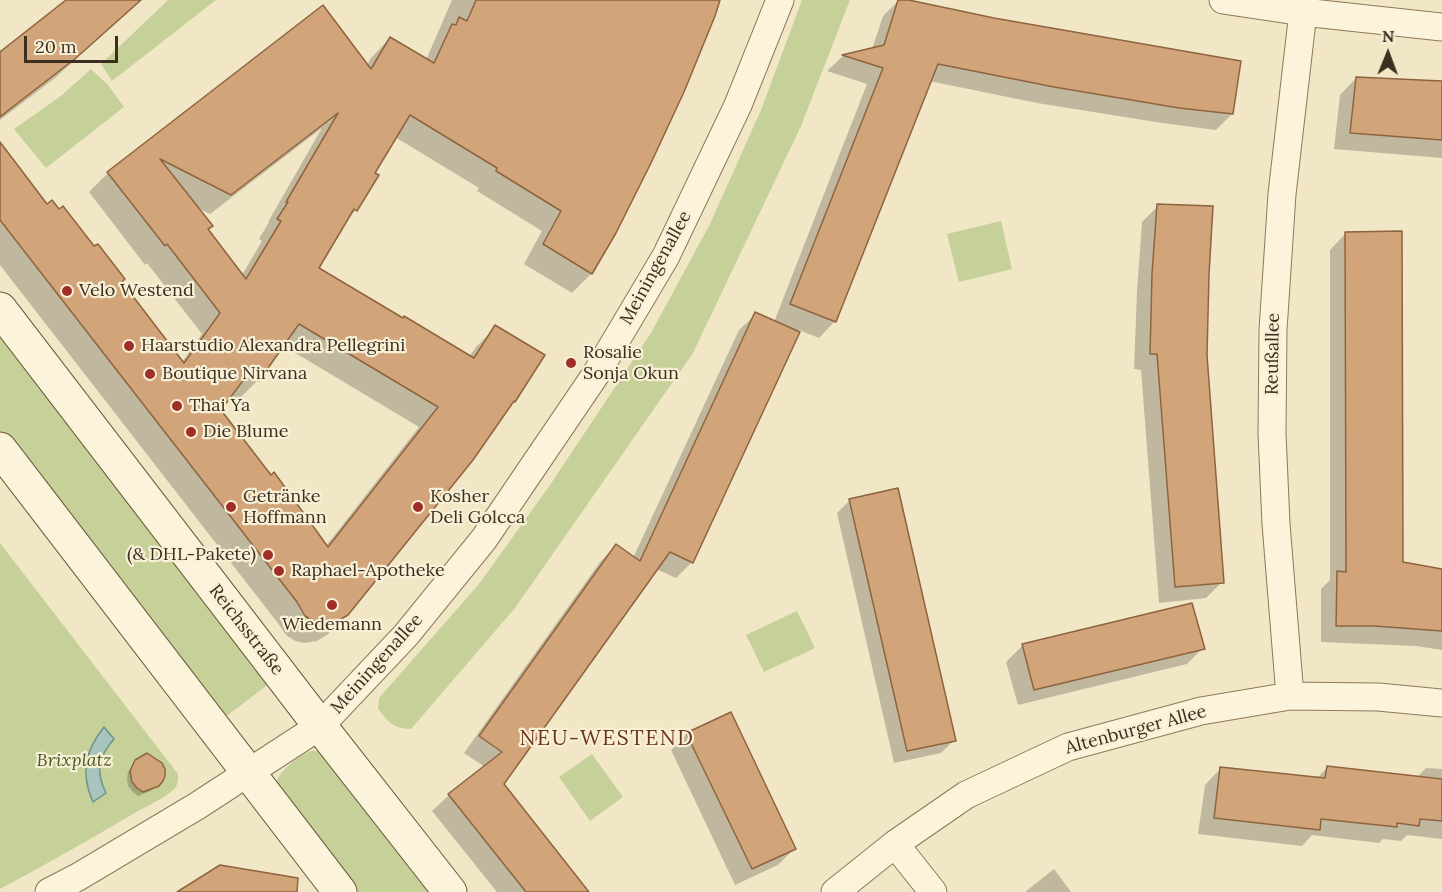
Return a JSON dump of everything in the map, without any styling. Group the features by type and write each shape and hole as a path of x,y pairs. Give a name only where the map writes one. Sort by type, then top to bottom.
{"main road":[{"name":"Reichsstraße","path":"0,309 450,892"},
{"path":"0,449 340,892"}],"street":[{"name":"Meiningenallee","path":"247,772 320,726 406,635 484,539 596,374 666,256 738,105 780,0"},
{"path":"1223,0 1303,12 1442,27"},
{"name":"Reußallee","path":"1290,696 1281,592 1272,434 1273,330 1282,194 1303,12"},
{"name":"Altenburger Allee","path":"835,892 895,844 966,795 1068,747 1201,711 1290,696 1378,697 1442,703"},
{"path":"49,892 197,806 247,772"},
{"path":"895,844 933,892"}],"green space":[{"path":"168,0 216,0 112,81 101,64"},
{"path":"802,0 850,0 801,126 693,353 515,608 411,729 392,724 378,709 379,698 479,584 550,485 651,333 710,224 761,110"},
{"path":"91,69 108,85 124,107 46,168 14,129 61,96"},
{"path":"1001,221 1012,269 959,282 947,234"},
{"path":"0,329 274,680 220,721 0,436"},
{"name":"Brixplatz","path":"0,543 178,774 178,782 173,790 162,798 0,889"},
{"path":"797,611 815,648 764,672 746,635"},
{"path":"311,751 321,751 435,892 354,892 276,784 285,769"},
{"path":"592,754 623,797 590,821 559,777"}],"water":[{"path":"104,727 114,739 100,764 100,778 106,793 93,802 87,781 86,763 92,745"}],"building":[{"path":"66,0 141,0 76,58 0,117 0,52"},
{"path":"476,0 720,0 684,92 651,163 616,233 592,274 543,244 561,211 496,171 497,168 410,115 375,173 379,175 357,211 354,209 319,268 474,358 495,325 545,355 515,402 473,460 348,615 338,621 325,624 315,622 305,616 297,602 0,220 0,142 47,204 52,200 59,209 63,206 94,246 98,244 125,279 122,282 184,363 220,313 107,172 323,5 371,69 390,37 434,63 452,24 456,25 459,17 467,21","holes":["338,113 277,219 281,221 246,279 208,229 213,226 160,159 231,195","299,324 438,407 328,547 274,472 271,475 221,410 248,374 259,381"]},
{"path":"898,0 909,0 994,18 1241,61 1233,114 1179,108 1054,87 938,64 836,322 790,304 883,68 842,55 884,45"},
{"path":"1356,77 1442,81 1442,140 1350,133"},
{"path":"1157,204 1213,206 1207,355 1224,583 1175,587 1157,354 1150,354"},
{"path":"1402,231 1403,562 1442,569 1442,631 1336,626 1337,571 1346,572 1345,232"},
{"path":"755,312 800,332 693,563 670,552 504,784 589,892 526,892 448,794 502,752 479,736 616,544 640,561"},
{"path":"898,488 956,741 907,751 849,499"},
{"path":"1192,603 1205,649 1034,690 1022,644"},
{"path":"731,712 796,849 752,869 686,733"},
{"path":"147,753 162,763 165,776 159,786 143,792 132,782 130,771 135,760"},
{"path":"1327,766 1442,779 1442,821 1420,819 1419,826 1397,823 1397,827 1321,819 1320,830 1214,818 1220,767 1325,778"},
{"path":"220,865 298,878 297,892 177,892"}],"place":[{"name":"Velo Westend","path":"67,291"},
{"name":"Haarstudio Alexandra Pellegrini","path":"129,346"},
{"name":"Rosalie Sonja Okun","path":"571,363"},
{"name":"Boutique Nirvana","path":"150,374"},
{"name":"Thai Ya","path":"177,406"},
{"name":"Die Blume","path":"191,432"},
{"name":"Getränke Hoffmann","path":"231,507"},
{"name":"Kosher Deli Golcca","path":"418,507"},
{"name":"(& DHL-Pakete)","path":"268,555"},
{"name":"Raphael-Apotheke","path":"279,571"},
{"name":"Wiedemann","path":"332,605"}],"district":[{"name":"NEU-WESTEND","path":"607,739"}]}
